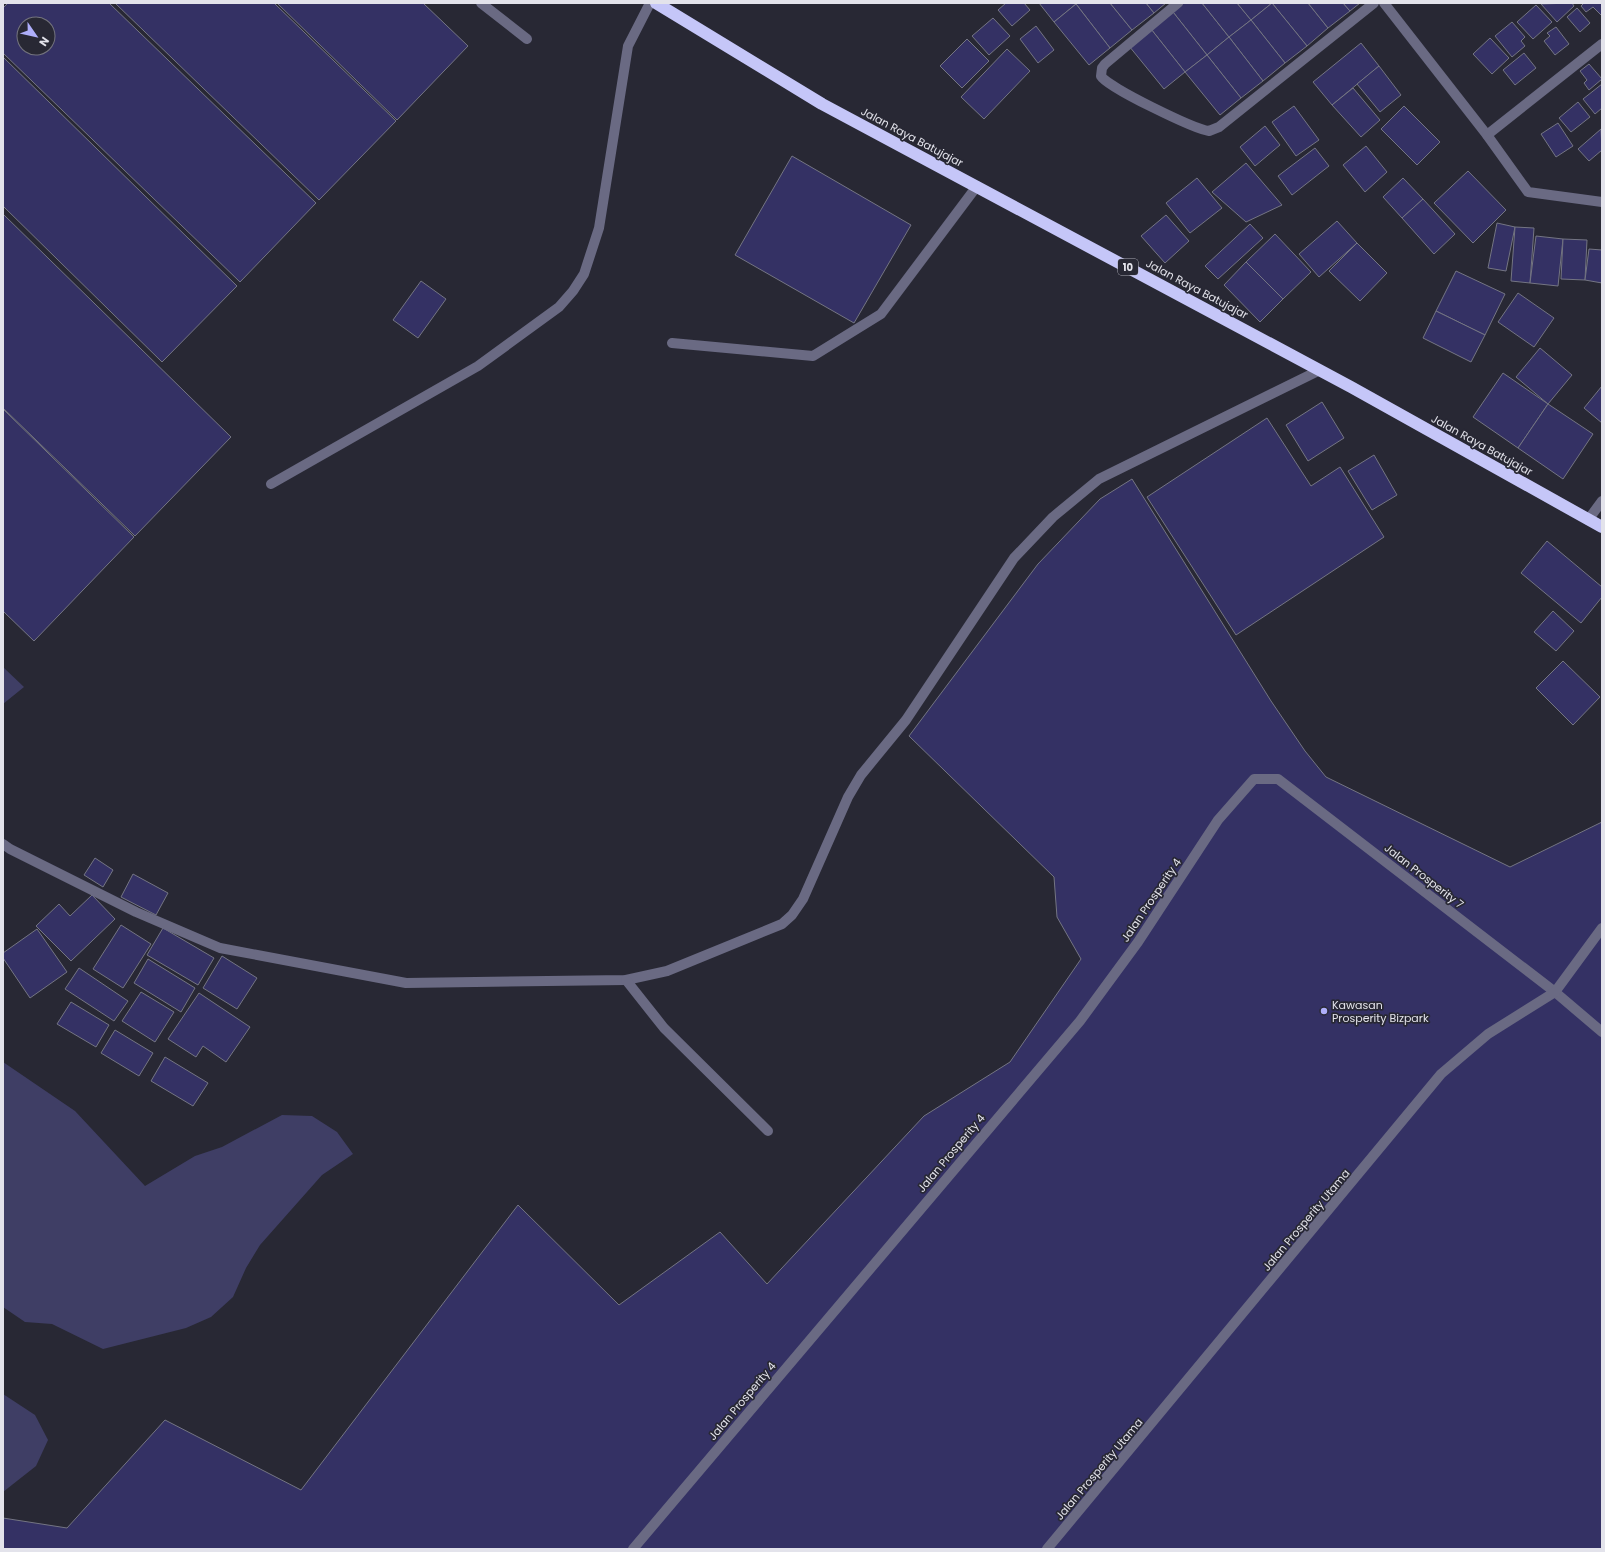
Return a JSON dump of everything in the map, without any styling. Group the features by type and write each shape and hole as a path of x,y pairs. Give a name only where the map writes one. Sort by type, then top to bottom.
{"highway":[{"name":"Jalan Raya Batujajar","path":"656,3 822,104 1320,370 1602,527"}],"street":[{"path":"481,3 527,39"},
{"path":"271,484 478,366 559,307 573,292 584,274 599,228 628,46 650,3"},
{"path":"1178,3 1105,64 1102,68 1101,76 1111,86 1185,122 1209,131 1219,127 1374,3"},
{"path":"1384,3 1487,135 1528,192 1602,202"},
{"path":"1487,135 1602,44"},
{"path":"672,343 813,356 881,314 977,186"},
{"path":"3,844 62,876 136,912 220,948 406,982 626,980 667,971 782,924 792,915 803,899 848,797 862,776 906,720 1014,558 1053,517 1099,479 1320,370"},
{"path":"1588,520 1602,500"},
{"name":"Jalan Prosperity 4","path":"633,1549 998,1116 1080,1021 1138,942 1218,820 1254,779 1278,779"},
{"name":"Jalan Prosperity 7","path":"1278,779 1555,992 1602,1032"},
{"name":"Jalan Prosperity Utama","path":"1047,1549 1441,1074 1488,1034 1555,992 1602,928"},
{"path":"626,980 664,1028 768,1131"}],"shaded area":[{"path":"3,667 24,687 3,704"},
{"path":"3,1062 75,1111 145,1186 195,1156 222,1147 282,1115 312,1116 337,1132 353,1154 322,1175 260,1245 246,1268 233,1297 211,1317 186,1328 103,1349 52,1324 25,1322 3,1307"},
{"path":"3,1394 35,1415 48,1440 36,1466 3,1492"}],"building":[{"path":"8,3 109,3 316,203 240,282 3,53 3,8"},
{"path":"115,3 274,3 396,121 319,200"},
{"path":"277,3 423,3 468,46 397,120"},
{"path":"1006,3 1024,3 1030,10 1012,26 998,10"},
{"path":"1039,3 1075,3 1076,4 1054,22"},
{"path":"1110,3 1132,30 1110,48 1076,4"},
{"path":"1110,3 1146,3 1154,13 1132,30"},
{"path":"1146,3 1166,3 1154,13"},
{"path":"1184,3 1202,3 1229,37 1207,55 1173,12"},
{"path":"1202,3 1237,3 1251,20 1229,37"},
{"path":"1237,3 1272,3 1251,20"},
{"path":"1272,3 1308,3 1328,28 1307,46"},
{"path":"1272,3 1307,46 1285,63 1251,20"},
{"path":"1308,3 1343,3 1350,11 1328,28"},
{"path":"1343,3 1360,3 1350,11"},
{"path":"1572,3 1574,6 1557,22 1541,4"},
{"path":"1584,3 1602,3 1602,16 1593,7 1586,12 1581,6"},
{"path":"1076,4 1110,48 1089,65 1054,22"},
{"path":"1536,5 1552,22 1533,39 1517,22"},
{"path":"1577,8 1590,23 1580,32 1567,17"},
{"path":"1173,12 1207,55 1185,72 1151,29"},
{"path":"993,18 1010,36 989,55 972,36"},
{"path":"1251,20 1285,63 1263,81 1229,37"},
{"path":"1512,22 1525,37 1521,41 1525,46 1512,57 1495,36"},
{"path":"1036,26 1054,50 1038,63 1020,39"},
{"path":"1556,27 1569,44 1555,55 1544,41 1550,36 1547,33"},
{"path":"1151,29 1185,72 1164,89 1129,46"},
{"path":"1229,37 1263,81 1241,98 1207,55"},
{"path":"1490,38 1509,58 1492,74 1473,54"},
{"path":"967,39 989,61 962,88 940,66"},
{"path":"1361,43 1379,66 1332,105 1313,82"},
{"path":"1007,49 1030,71 984,119 961,97"},
{"path":"1524,53 1536,68 1515,85 1503,70"},
{"path":"1207,55 1241,98 1220,115 1185,72"},
{"path":"3,57 237,286 162,362 3,206"},
{"path":"1589,64 1602,79 1589,90 1584,83 1587,80 1580,71"},
{"path":"1379,66 1401,95 1380,112 1357,84"},
{"path":"1602,84 1602,108 1595,114 1583,99"},
{"path":"1353,88 1380,120 1361,137 1332,105"},
{"path":"1578,102 1590,117 1571,132 1559,118"},
{"path":"1294,106 1319,140 1296,156 1272,122"},
{"path":"1404,106 1440,142 1417,165 1381,129"},
{"path":"1558,123 1573,146 1556,157 1541,134"},
{"path":"1265,126 1280,145 1255,166 1240,147"},
{"path":"1601,129 1602,150 1589,161 1578,149"},
{"path":"1366,146 1387,172 1365,192 1343,165"},
{"path":"1315,148 1329,166 1292,195 1278,176"},
{"path":"792,156 911,225 854,323 735,255"},
{"path":"1246,163 1282,205 1246,222 1212,192"},
{"path":"1468,171 1506,210 1473,243 1434,203"},
{"path":"1197,178 1222,208 1190,233 1166,203"},
{"path":"1403,178 1423,199 1402,218 1383,197"},
{"path":"1423,199 1455,234 1434,254 1402,218"},
{"path":"3,214 231,437 135,536 3,408"},
{"path":"1166,215 1189,241 1165,263 1141,236"},
{"path":"1337,221 1357,243 1319,277 1299,254"},
{"path":"1497,223 1515,227 1506,271 1488,268"},
{"path":"1250,224 1263,238 1218,279 1205,266"},
{"path":"1515,227 1534,228 1530,283 1511,281"},
{"path":"1275,234 1311,272 1283,299 1246,262"},
{"path":"1536,236 1563,239 1558,286 1530,283"},
{"path":"1563,239 1587,240 1585,280 1561,279"},
{"path":"1357,243 1387,273 1360,301 1329,271"},
{"path":"1589,249 1602,250 1602,283 1585,280"},
{"path":"1246,262 1283,299 1260,322 1224,285"},
{"path":"1456,271 1505,294 1485,335 1436,311"},
{"path":"421,281 446,299 418,338 393,320"},
{"path":"1518,293 1554,318 1534,347 1498,322"},
{"path":"1436,311 1485,335 1471,362 1423,338"},
{"path":"1540,348 1572,375 1548,404 1516,377"},
{"path":"1503,373 1548,404 1518,448 1473,417"},
{"path":"1602,386 1602,423 1584,408"},
{"path":"1322,402 1344,438 1308,461 1286,425"},
{"path":"1548,404 1593,434 1563,479 1518,448"},
{"path":"3,409 134,537 34,641 3,611"},
{"path":"1267,418 1311,486 1340,467 1384,537 1236,635 1147,497"},
{"path":"1374,455 1397,495 1372,510 1348,471"},
{"name":"Kawasan Prosperity Bizpark","path":"1132,479 1271,701 1305,751 1326,777 1510,867 1602,822 1602,1549 3,1549 3,1518 67,1528 165,1420 301,1490 518,1205 619,1305 720,1232 767,1284 924,1116 1010,1062 1081,959 1057,917 1054,877 909,736 1038,564 1100,499"},
{"path":"1547,541 1602,587 1602,597 1581,623 1521,573"},
{"path":"1553,611 1574,631 1556,651 1534,632"},
{"path":"1563,661 1600,697 1573,725 1536,688"},
{"path":"95,858 113,870 103,887 84,875"},
{"path":"133,874 168,893 156,915 121,897"},
{"path":"92,895 115,919 71,961 36,926 59,904 70,916"},
{"path":"121,925 151,944 123,988 93,969"},
{"path":"163,928 214,958 198,985 147,955"},
{"path":"37,929 67,972 30,998 3,958 3,953"},
{"path":"222,956 257,978 237,1009 203,988"},
{"path":"148,959 195,988 181,1012 134,983"},
{"path":"79,968 128,1001 114,1021 65,989"},
{"path":"141,992 174,1012 155,1042 122,1021"},
{"path":"199,993 250,1027 226,1062 203,1046 196,1057 168,1039"},
{"path":"71,1002 109,1025 96,1047 57,1024"},
{"path":"115,1030 153,1053 139,1076 101,1053"},
{"path":"165,1057 208,1083 193,1106 151,1081"}],"place":[{"name":"Kawasan Prosperity Bizpark","path":"1324,1011"}]}
